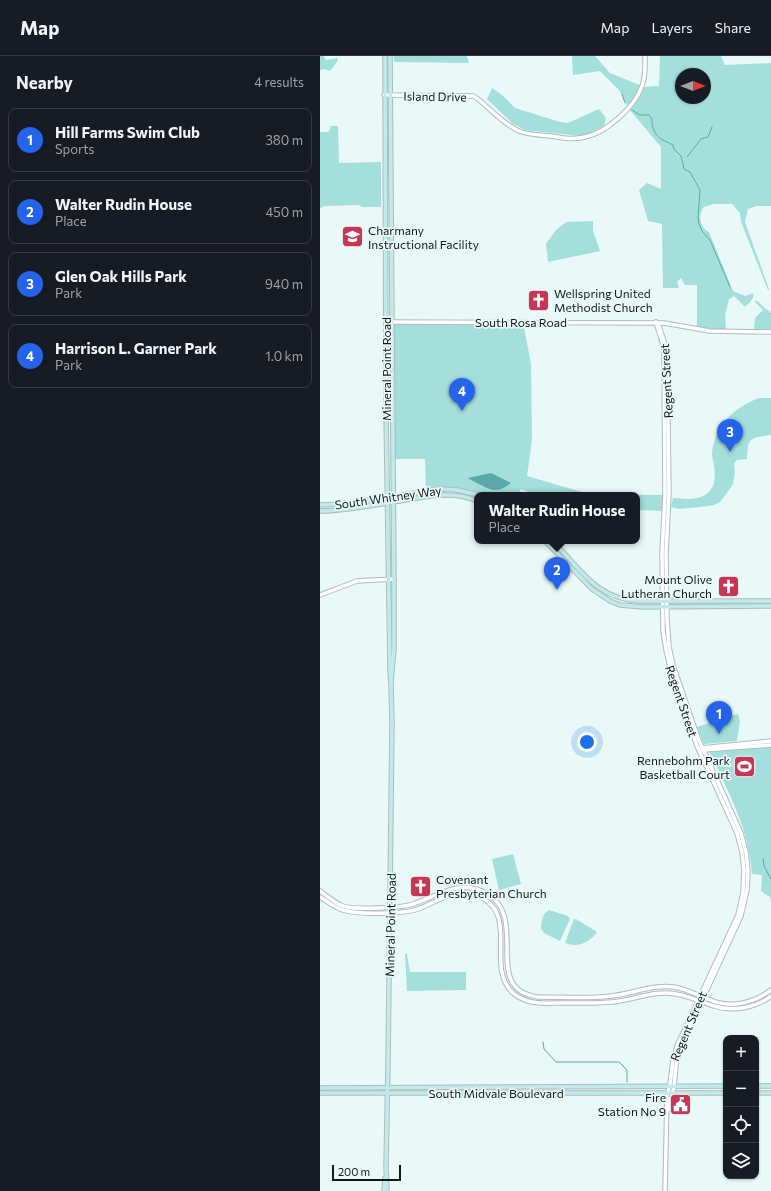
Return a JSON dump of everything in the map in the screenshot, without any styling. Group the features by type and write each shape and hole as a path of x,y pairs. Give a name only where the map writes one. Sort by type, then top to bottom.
{"main road":[{"name":"Mineral Point Road","path":"384,56 387,503 391,682"},
{"name":"Mineral Point Road","path":"384,1191 388,1093 391,682 394,649 390,56"},
{"name":"South Whitney Way","path":"320,505 343,504 445,489 474,494"},
{"name":"South Whitney Way","path":"320,511 447,495 474,500"},
{"path":"548,544 592,590 610,601 632,607 771,606"},
{"path":"556,544 590,581 608,595 621,600 771,601"},
{"name":"South Midvale Boulevard","path":"320,1088 723,1086"},
{"path":"759,1086 771,1086"},
{"name":"South Midvale Boulevard","path":"320,1093 723,1093"},
{"path":"759,1093 771,1093"},
{"name":"Mineral Point Road","path":"386,1167 387,1191"}],"street":[{"name":"Island Drive","path":"384,96 476,97 516,130 531,134 573,139 596,133 625,111 641,90 645,74 645,56"},
{"name":"South Rosa Road","path":"386,322 656,322 710,331 771,332"},
{"name":"Regent Street","path":"656,322 659,326 667,350 669,477 664,635 668,660 702,749 727,805 738,825 745,847 748,870 747,890 737,927 702,996 680,1048 671,1087 672,1093 667,1115"},
{"path":"320,595 357,581 394,579"},
{"path":"702,749 771,741"},
{"path":"702,749 771,745"},
{"path":"320,891 338,903 348,907 390,907 411,905 445,891 458,888 468,888 484,892 494,899 505,918 507,929 508,971 510,980 518,990 528,996 607,996 662,986 676,987 723,1004 739,1004 754,1000 771,990"},
{"path":"320,897 336,907 348,912 390,913 411,911 458,894 472,894 484,900 495,910 501,924 501,971 504,981 513,992 527,1001 538,1003 606,1003 660,993 677,994 719,1008 739,1009 753,1006 771,996"},
{"name":"Regent Street","path":"665,1191 667,1092 671,1087"}],"shaded area":[{"path":"320,56 324,56 326,60 338,58 337,62 330,71 324,69 320,70"},
{"path":"394,56 467,56 469,63 394,62"},
{"path":"572,56 595,56 610,73 642,86 628,107 619,90 600,71 573,75"},
{"path":"660,56 721,56 725,65 771,63 771,206 757,206 748,209 745,222 769,289 768,290 741,222 740,213 732,204 714,204 704,207 700,217 703,227 709,232 733,291 745,296 753,293 752,299 745,307 734,296 729,299 725,315 726,330 697,327 697,285 685,285 681,278 677,282 679,288 663,288 662,224 648,221 639,190 647,183 661,189 661,147 629,109 644,87 659,86"},
{"path":"492,88 502,95 515,108 560,122 568,123 599,109 606,118 604,126 589,134 580,136 525,130 513,124 487,99"},
{"path":"331,126 338,126 339,163 381,162 381,207 362,207 359,205 325,206 320,208 320,132 329,132"},
{"path":"593,221 593,231 600,251 548,262 546,244 556,230 566,222"},
{"path":"756,300 771,313 771,329 754,330 755,318 763,310 755,302"},
{"path":"392,322 523,322 531,364 532,440 527,476 582,492 528,492 521,489 520,492 474,492 474,494 457,490 426,491 425,459 395,459"},
{"path":"759,398 771,398 771,435 754,438 749,443 747,459 737,460 734,463 735,472 733,484 720,502 714,505 700,507 679,509 671,507 673,498 696,498 703,496 710,490 715,479 712,454 717,435 721,427 727,419 741,407"},
{"path":"491,473 511,483 506,487 493,490 468,478"},
{"path":"640,495 665,495 664,511 640,510"},
{"path":"738,714 740,721 737,741 704,744 697,727"},
{"path":"771,746 771,900 770,897 761,891 762,875 752,874 747,841 742,826 709,751"},
{"path":"513,854 521,884 499,890 492,859"},
{"path":"549,910 568,916 570,919 560,941 544,933 541,929 542,918"},
{"path":"574,919 597,932 583,944 574,945 565,943"},
{"path":"405,954 407,954 410,972 466,972 466,990 407,991"}],"waterway":[{"path":"622,94 625,103"},
{"path":"632,110 640,115 650,116 652,119 653,129 657,135 673,145 674,149 681,156 684,169 690,172 700,190 698,217 699,224 702,231 710,240 730,287"},
{"path":"687,157 701,139 708,137 712,127"},
{"path":"763,859 764,866 771,879"},
{"path":"543,1042 544,1049 556,1062 619,1062 627,1070 627,1082"}],"place":[{"name":"Charmany Instructional Facility","path":"353,237"},
{"name":"Wellspring United Methodist Church","path":"539,300"},
{"name":"Harrison L. Garner Park","path":"462,411"},
{"name":"Glen Oak Hills Park","path":"730,452"},
{"name":"Mount Olive Lutheran Church","path":"728,586"},
{"name":"Walter Rudin House","path":"557,590"},
{"name":"Hill Farms Swim Club","path":"719,734"},
{"name":"Rennebohm Park Basketball Court","path":"745,767"},
{"name":"Covenant Presbyterian Church","path":"420,886"},
{"name":"Fire Station No 9","path":"681,1104"}]}
